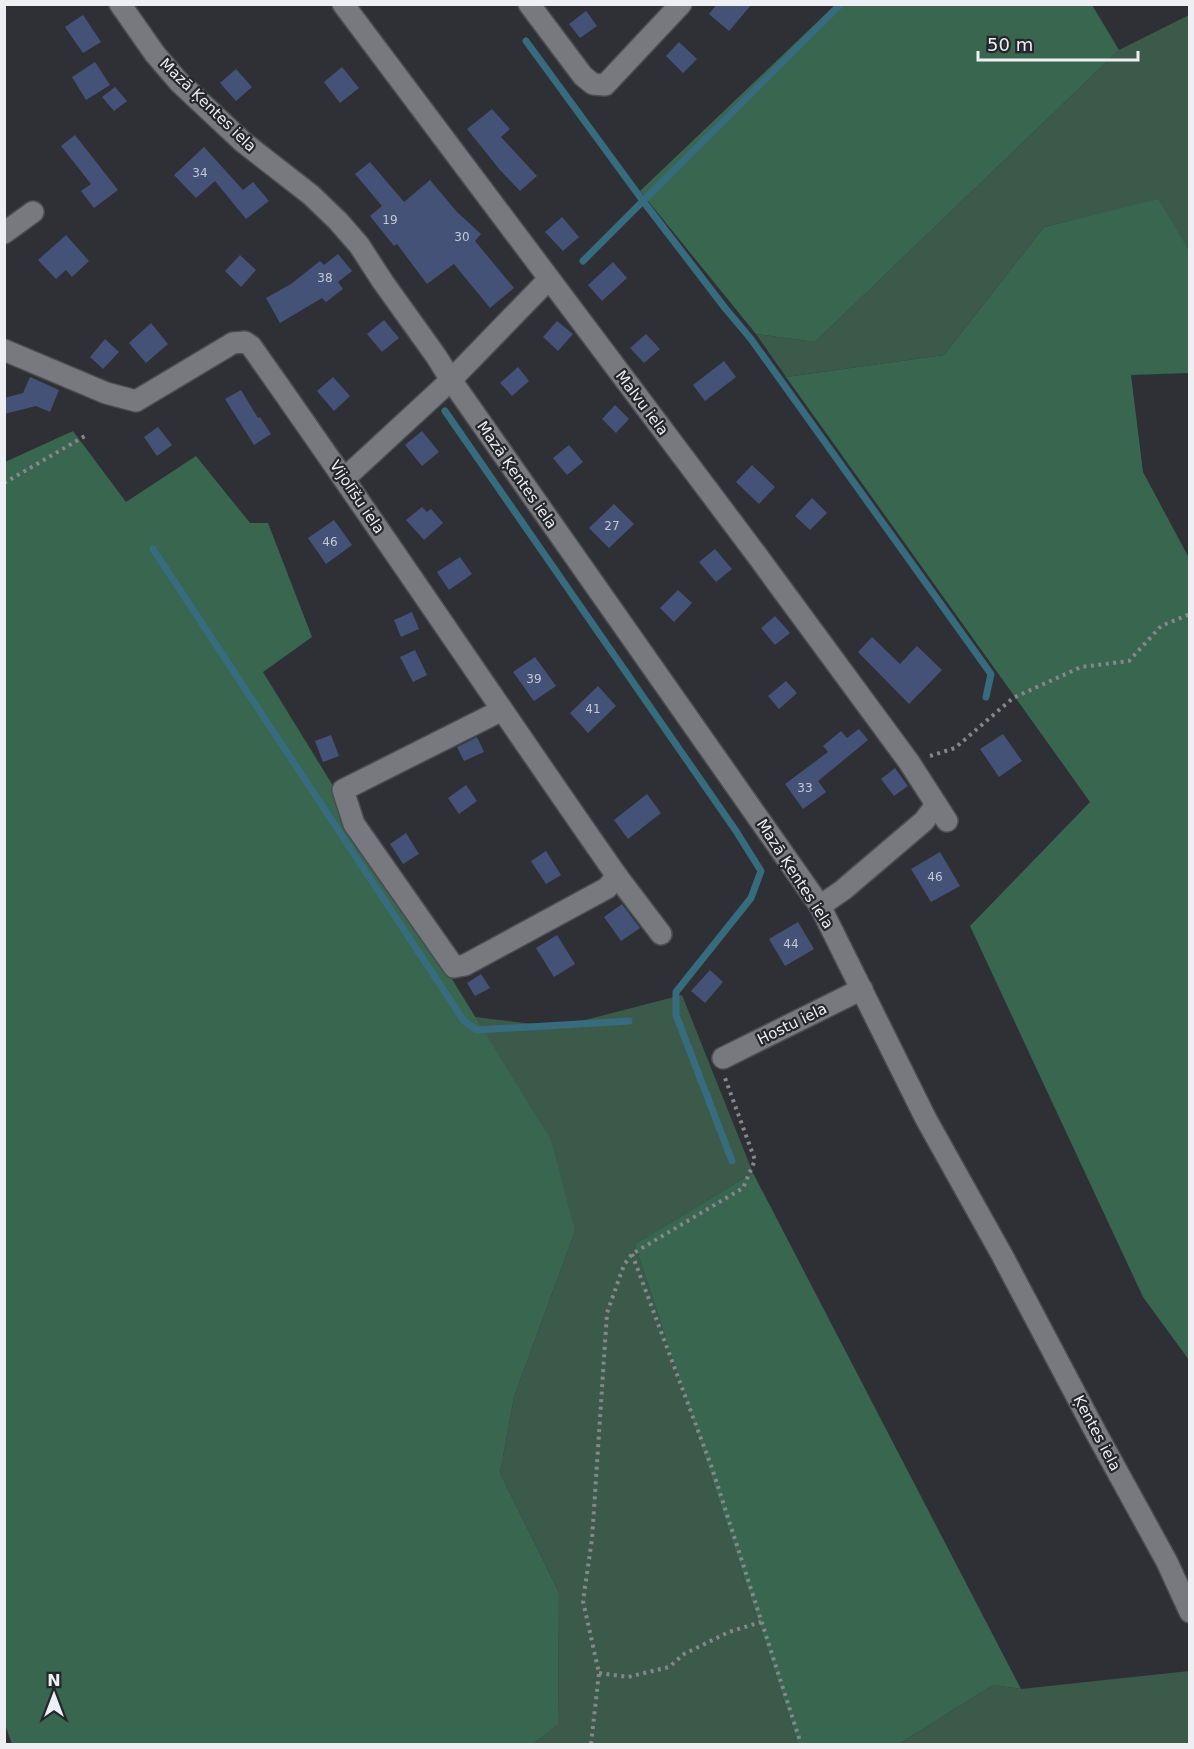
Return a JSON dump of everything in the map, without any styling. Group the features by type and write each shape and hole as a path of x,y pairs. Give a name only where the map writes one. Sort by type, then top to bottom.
{"street":[{"name":"Mazā Ķentes iela","path":"120,4 155,54 179,82 243,142 311,195 359,245 382,282 436,356 450,380 820,906 926,1119 1002,1255"},
{"name":"Malvu iela","path":"343,4 756,554 909,762 941,813 924,821 843,890 820,906"},
{"path":"530,4 583,76 593,84 605,85 681,4"},
{"path":"4,234 33,212"},
{"path":"345,478 450,380 549,279"},
{"name":"Vijolīšu iela","path":"4,350 106,393 136,402 233,343 245,342 251,346 345,478 617,876 661,934"},
{"path":"502,710 343,790 354,824 454,967 465,965 607,888 617,876"},
{"name":"Hostu iela","path":"723,1058 862,989"},
{"name":"Ķentes iela","path":"1002,1255 1167,1562 1190,1612"}],"path":[{"path":"4,483 86,436"},
{"path":"909,762 955,748 1013,698 1062,675 1081,667 1130,661 1161,626 1190,614"},
{"path":"591,1744 599,1673 583,1601 592,1539 607,1313 624,1265 632,1254 743,1188 755,1160 725,1078 723,1058"},
{"path":"632,1254 712,1468 801,1744"},
{"path":"599,1673 628,1677 669,1666 684,1654 729,1632 761,1622"}],"green space":[{"path":"835,5 1092,5 1119,50 815,342 756,334 640,191"},
{"path":"1189,15 1189,250 1157,200 1044,227 944,355 786,377 756,334 815,342 1119,50"},
{"path":"1158,199 1189,250 1189,373 1131,375 1143,472 1189,558 1189,1360 1143,1297 970,926 1090,802 786,377 944,355 1044,227"},
{"path":"73,431 126,502 196,456 250,523 268,523 312,637 263,672 551,1140 575,1231 514,1397 500,1473 559,1592 558,1724 533,1744 12,1744 5,1725 5,462"},
{"path":"682,995 753,1173 635,1244 798,1744 533,1744 558,1723 559,1592 500,1473 514,1397 575,1231 475,1017 558,1027"},
{"path":"753,1173 1021,1689 993,1685 899,1744 798,1744 635,1244"},
{"path":"1189,1671 1189,1744 899,1744 993,1685 1021,1689"}],"building":[{"path":"717,4 752,4 729,31 709,14"},
{"path":"586,11 597,26 580,38 569,24"},
{"path":"83,15 101,42 83,53 65,27"},
{"path":"679,42 697,59 683,73 666,56"},
{"path":"95,62 110,85 86,100 72,77"},
{"path":"342,67 359,88 340,103 324,82"},
{"path":"236,69 252,87 236,101 220,83"},
{"path":"115,87 127,101 114,111 102,97"},
{"path":"492,109 510,129 501,137 537,176 520,191 467,129"},
{"path":"75,135 118,190 94,208 81,191 91,184 61,146"},
{"path":"204,147 243,190 253,182 269,201 246,219 215,181 196,198 174,175"},
{"path":"370,162 404,202 430,180 457,212 481,234 475,241 514,288 490,308 454,264 427,284 397,244 394,246 370,216 382,206 355,174"},
{"path":"562,217 579,237 563,251 545,232"},
{"path":"66,235 89,261 72,277 66,270 56,279 38,260"},
{"path":"338,254 352,271 338,282 343,289 326,302 322,298 280,323 266,298 291,284 320,261 324,265"},
{"path":"240,255 256,270 241,287 225,271"},
{"path":"613,262 627,278 602,301 588,285"},
{"path":"384,320 399,338 382,352 367,334"},
{"path":"557,321 573,334 558,351 543,337"},
{"path":"151,323 168,344 146,363 129,343"},
{"path":"646,334 660,349 644,363 630,348"},
{"path":"105,339 119,352 103,369 90,357"},
{"path":"724,361 736,377 705,401 693,385"},
{"path":"518,367 529,381 512,396 500,383"},
{"path":"30,377 59,390 50,412 36,406 4,414 4,398 23,393"},
{"path":"333,377 350,396 334,411 317,391"},
{"path":"241,390 271,434 254,445 225,399"},
{"path":"615,405 629,419 616,433 602,419"},
{"path":"158,427 172,445 157,456 144,437"},
{"path":"422,431 439,452 422,466 405,445"},
{"path":"569,445 583,462 567,475 553,458"},
{"path":"752,465 775,487 759,504 736,482"},
{"path":"812,498 827,513 810,530 795,516"},
{"path":"614,504 634,524 609,548 589,528"},
{"path":"422,507 427,512 431,509 443,523 424,540 406,520"},
{"path":"334,520 352,545 326,564 308,538"},
{"path":"715,549 732,569 716,582 699,562"},
{"path":"460,557 472,574 449,590 437,572"},
{"path":"678,590 692,603 674,622 660,608"},
{"path":"412,612 419,629 401,637 394,620"},
{"path":"775,616 790,633 775,645 761,628"},
{"path":"872,637 900,664 917,646 942,670 909,704 858,652"},
{"path":"415,650 427,675 413,682 400,657"},
{"path":"535,657 556,686 534,701 513,672"},
{"path":"786,681 797,693 779,709 768,696"},
{"path":"598,686 616,706 588,733 570,713"},
{"path":"859,729 868,740 818,781 826,792 803,809 785,784 828,752 823,746 841,731 847,738"},
{"path":"1003,734 1022,761 999,777 980,749"},
{"path":"331,735 339,756 323,762 315,741"},
{"path":"477,737 484,752 464,761 457,747"},
{"path":"895,768 908,786 894,796 881,779"},
{"path":"466,785 477,801 459,814 448,798"},
{"path":"647,794 661,813 628,839 614,820"},
{"path":"406,833 419,854 403,864 390,844"},
{"path":"546,851 561,875 546,884 531,861"},
{"path":"940,852 960,886 931,902 911,869"},
{"path":"622,904 640,928 621,941 604,917"},
{"path":"798,922 814,949 785,966 769,939"},
{"path":"557,935 575,964 554,977 536,948"},
{"path":"710,970 723,982 705,1003 691,991"},
{"path":"481,974 490,988 475,996 467,983"}],"waterway":[{"path":"841,4 643,201 751,339 991,674 986,697"},
{"path":"526,41 643,201 583,261"},
{"path":"445,411 736,831 761,871 751,898 676,992 676,1015 732,1161"},
{"path":"153,549 464,1021 477,1030 629,1021"}]}
